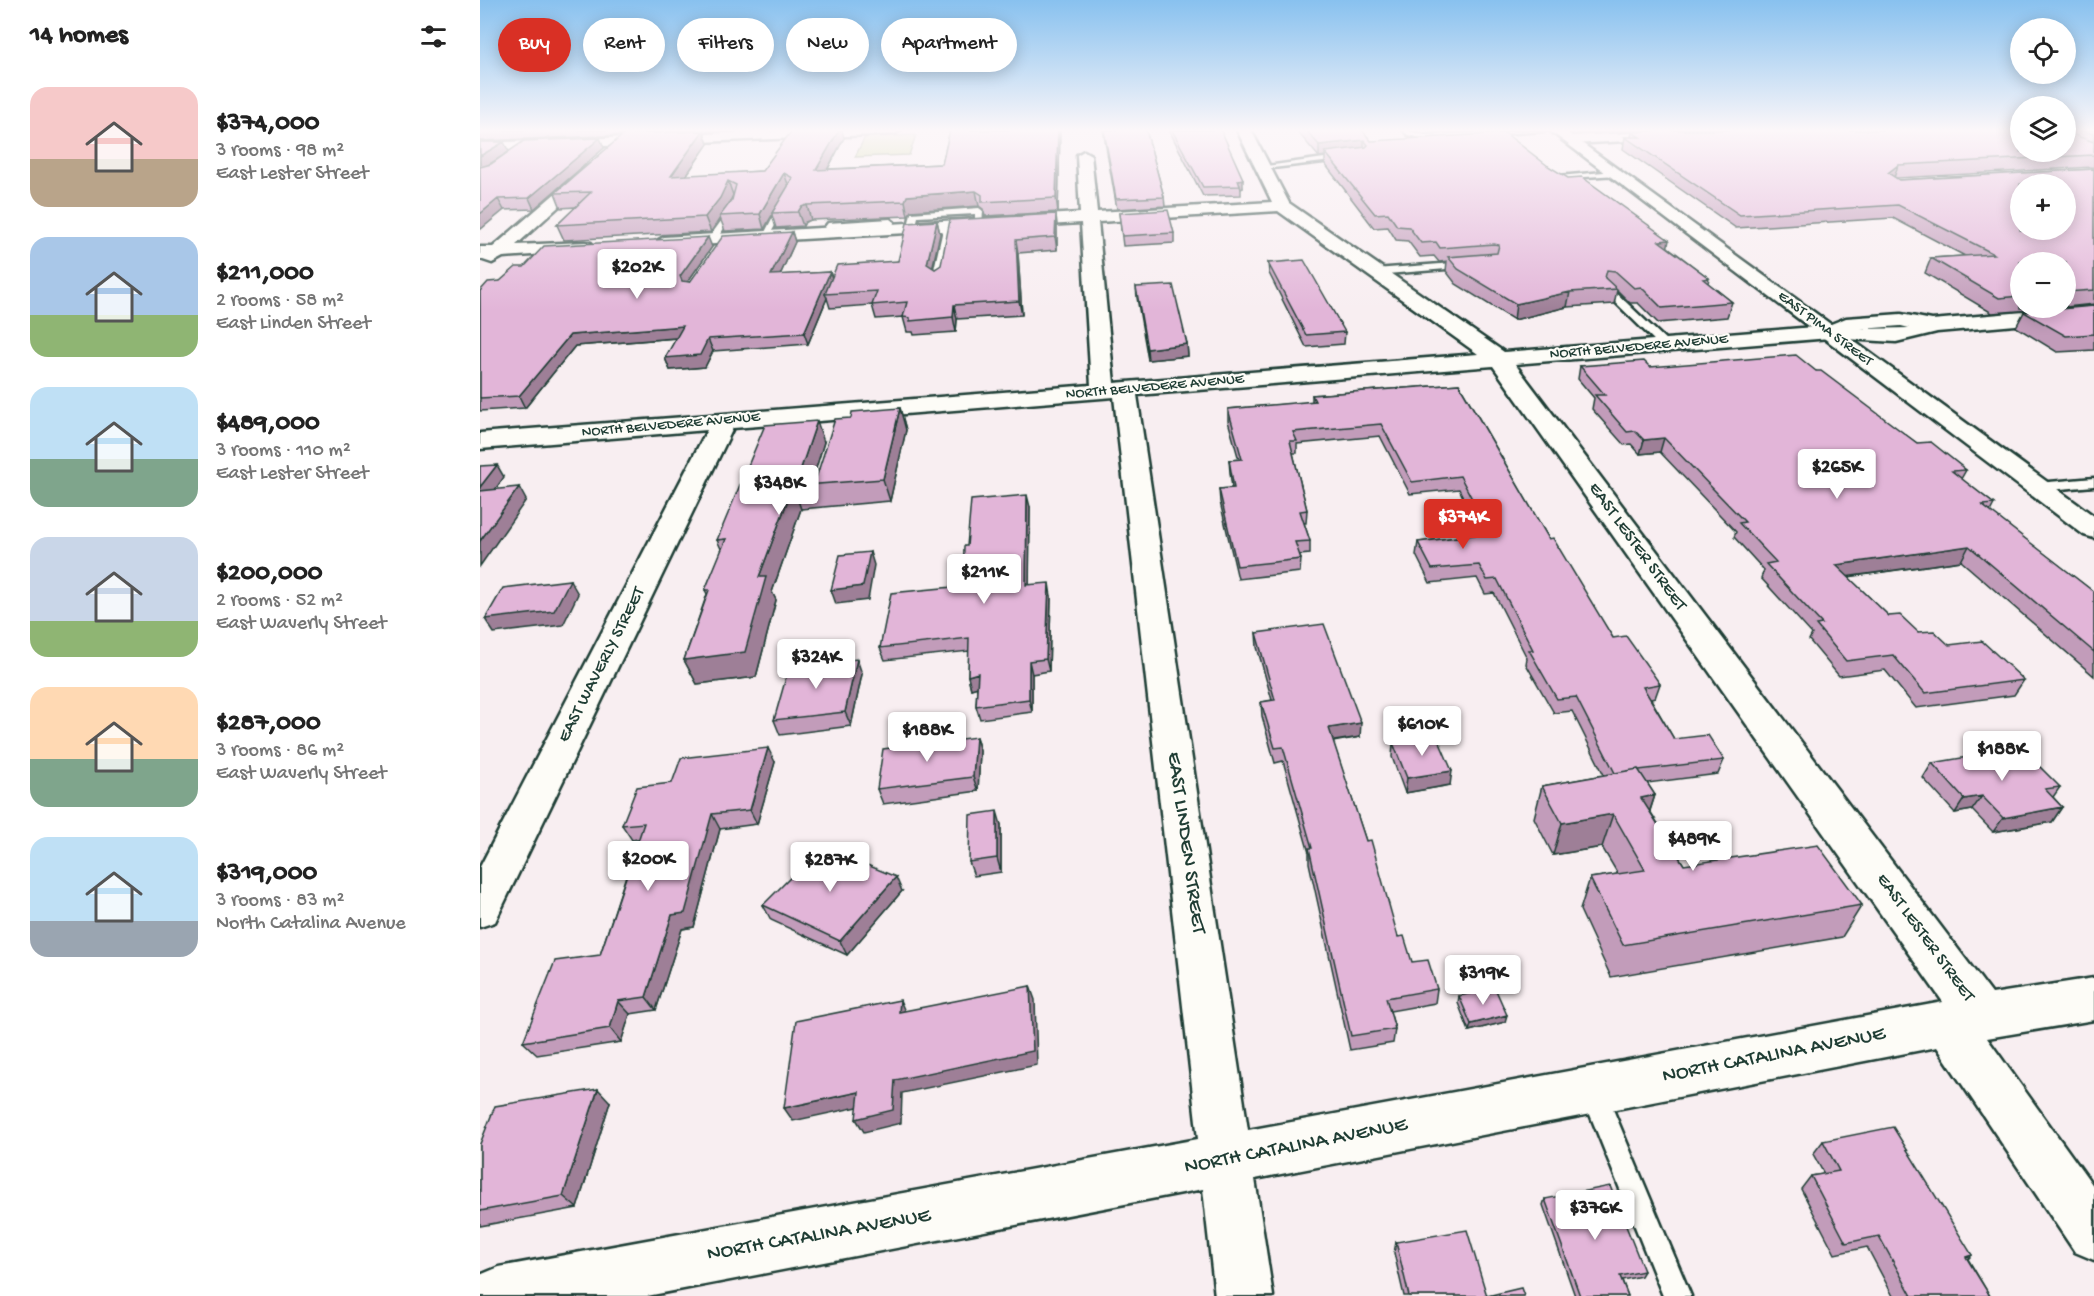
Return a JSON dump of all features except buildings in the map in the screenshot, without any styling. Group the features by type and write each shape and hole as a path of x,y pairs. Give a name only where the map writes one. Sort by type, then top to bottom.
{"street":[{"path":"480,268 489,253 564,190"},
{"name":"EAST LINDEN STREET","path":"1087,190 1227,1160 1244,1296"},
{"path":"641,244 1282,206 1275,190"},
{"name":"EAST PIMA STREET","path":"1638,190 2094,529"},
{"name":"EAST LESTER STREET","path":"1282,206 1499,358 1965,1020 2094,1233"},
{"path":"489,253 605,246"},
{"name":"NORTH BELVEDERE AVENUE","path":"480,441 724,421 841,417 1114,390 1830,332 1846,324 1901,320 1932,326 2094,312"},
{"name":"EAST WAVERLY STREET","path":"480,909 724,421"},
{"name":"NORTH CATALINA AVENUE","path":"499,1296 1965,1020 2094,999"}],"lane":[{"path":"765,236 791,191"},
{"path":"719,241 735,199"},
{"path":"912,227 914,215 979,211 979,223"},
{"path":"937,278 948,225"},
{"path":"1376,272 1481,264"},
{"path":"1607,289 1665,345"},
{"path":"2038,487 2094,482"},
{"path":"1593,1091 1677,1296"}]}
